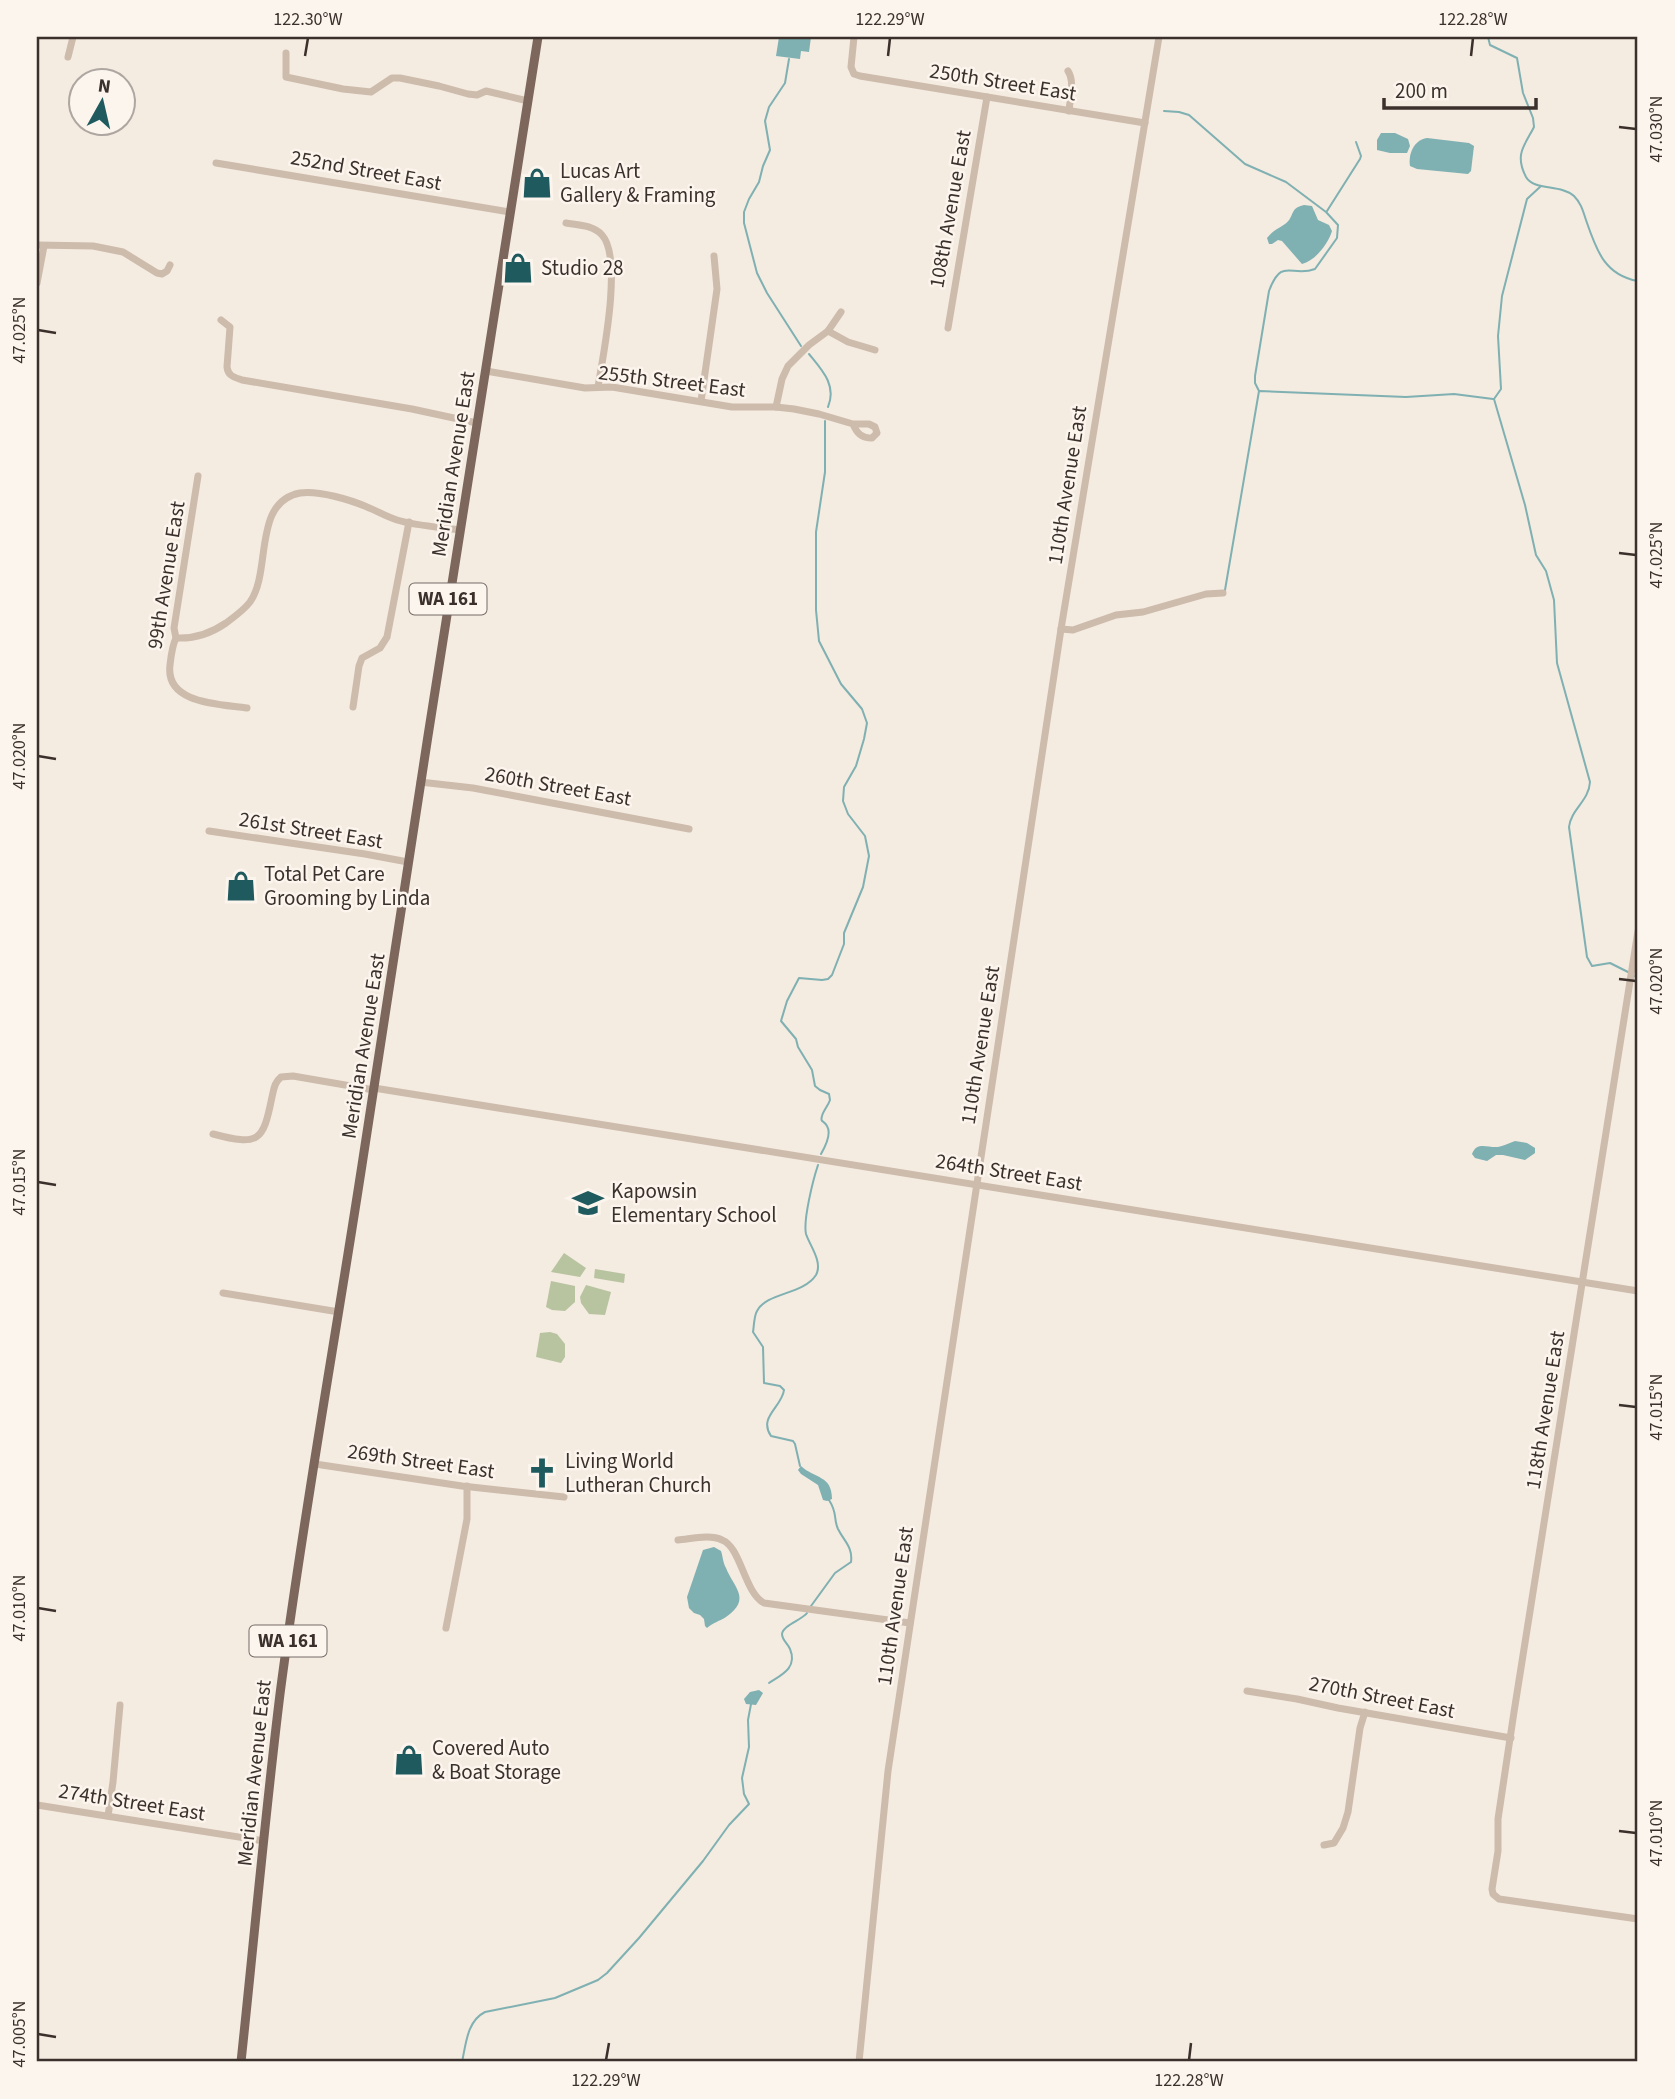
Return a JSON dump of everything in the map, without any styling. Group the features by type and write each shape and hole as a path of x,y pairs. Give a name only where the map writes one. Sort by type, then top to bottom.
{"main road":[{"name":"Meridian Avenue East","path":"241,2062 284,1664 538,37"}],"street":[{"path":"68,57 73,37"},
{"name":"250th Street East","path":"854,37 851,67 854,74 1146,123"},
{"name":"110th Avenue East","path":"859,2062 888,1771 1061,629 1159,37"},
{"path":"286,52 286,77 301,81 371,92 392,78 400,78 468,94 477,95 486,91 528,101"},
{"path":"1068,71 1072,82 1069,111"},
{"name":"108th Avenue East","path":"948,328 987,97"},
{"name":"252nd Street East","path":"216,163 510,212"},
{"path":"566,223 597,231 606,241 611,258 608,315 598,387"},
{"path":"37,283 41,245 93,246 123,251 162,274 170,265"},
{"path":"701,401 717,289 715,256"},
{"path":"776,407 782,379 788,366 828,331 841,312"},
{"path":"221,320 228,324 230,330 228,373 242,380 477,423"},
{"path":"828,331 848,342 875,350"},
{"name":"255th Street East","path":"486,371 585,388 612,387 742,408 776,407 819,414 853,424"},
{"name":"99th Avenue East","path":"198,476 174,628 176,638 171,655 170,679 181,692 194,699 247,708"},
{"path":"176,638 186,639 209,634 250,602 257,585 271,516 285,498 303,493 325,495 351,501 396,520 460,530"},
{"path":"353,707 362,657 380,648 387,637 409,522"},
{"path":"1061,629 1073,630 1116,615 1143,612 1185,599 1223,593"},
{"name":"260th Street East","path":"420,782 473,788 689,829"},
{"name":"261st Street East","path":"209,831 408,862"},
{"name":"118th Avenue East","path":"1638,931 1498,1819 1492,1889 1499,1899 1638,1919"},
{"name":"264th Street East","path":"213,1134 250,1140 259,1136 265,1127 274,1086 281,1077 293,1076 1638,1291"},
{"path":"223,1293 339,1312"},
{"name":"269th Street East","path":"315,1464 564,1497"},
{"path":"446,1628 467,1520 467,1486"},
{"path":"678,1540 714,1538 725,1541 754,1594 764,1603 910,1623"},
{"name":"270th Street East","path":"1247,1691 1511,1738"},
{"path":"108,1816 120,1705"},
{"path":"1324,1845 1334,1843 1345,1823 1365,1712"},
{"name":"274th Street East","path":"37,1805 264,1841"}],"green space":[{"path":"564,1253 586,1268 580,1277 551,1272"},
{"path":"595,1269 625,1274 624,1283 594,1278"},
{"path":"551,1281 575,1286 575,1302 565,1311 546,1307"},
{"path":"586,1285 611,1292 605,1315 589,1314 581,1303 580,1297"},
{"path":"540,1333 557,1334 565,1344 565,1357 561,1363 536,1357"}],"water":[{"path":"779,37 811,37 809,52 801,51 800,59 776,56"},
{"path":"1381,133 1395,133 1408,139 1410,146 1407,153 1377,150 1377,140"},
{"path":"1427,138 1469,143 1474,146 1471,171 1468,174 1410,166 1413,148"},
{"path":"1312,206 1318,220 1329,225 1332,231 1320,251 1302,264 1282,241 1269,244 1267,238 1288,221 1296,208"},
{"path":"1515,1141 1527,1143 1535,1148 1535,1153 1525,1160 1496,1155 1487,1161 1475,1158 1472,1154 1480,1146 1498,1147"},
{"path":"801,1466 826,1481 832,1499 823,1500 818,1485 798,1470"},
{"path":"714,1547 721,1551 740,1599 734,1611 707,1628 704,1619 689,1608 687,1597 703,1550"},
{"path":"759,1690 763,1693 756,1705 746,1704 744,1699 750,1692"}],"waterway":[{"path":"1488,37 1490,45 1517,58 1523,93 1534,127 1521,156 1526,177 1535,184 1569,192 1574,196 1582,207 1598,250 1609,267 1626,278 1638,281"},
{"path":"789,59 785,83 769,107 765,121 770,150 759,182 744,212 744,223 757,273 801,346"},
{"path":"1164,111 1189,115 1245,164 1286,182 1326,212 1338,225 1337,238 1315,269 1283,271 1274,280 1269,291 1255,376 1259,391"},
{"path":"1327,211 1360,159 1356,142"},
{"path":"1494,399 1501,389 1498,336 1502,296 1527,199 1541,186"},
{"path":"809,354 829,385 831,392 828,407"},
{"path":"1225,590 1259,391 1406,397 1454,394 1493,399"},
{"path":"1494,399 1525,505 1536,555 1546,571 1554,600 1557,663 1590,782 1587,795 1573,815 1569,827 1587,957 1592,966 1610,963 1628,972"},
{"path":"821,1154 828,1137 828,1129 822,1118 830,1100 829,1094 815,1086 812,1070 796,1039 781,1021 787,1001 799,978 822,980 832,975 844,944 844,933 863,887 869,856 865,836 848,814 843,801 844,787 856,766 867,723 862,709 841,684 819,641 816,610 816,532 825,472 825,421"},
{"path":"800,1466 793,1441 771,1436 768,1429 769,1418 784,1390 780,1386 764,1383 763,1347 753,1332 756,1313 762,1305 810,1282 818,1270 817,1259 805,1228 818,1165"},
{"path":"811,1606 835,1573 851,1562 849,1548 838,1529 834,1509 829,1500"},
{"path":"769,1683 783,1674 792,1661 790,1649 782,1636 783,1631 807,1613"},
{"path":"462,2062 471,2027 485,2012 555,1998 598,1980 607,1973 703,1861 729,1825 749,1804 744,1794 742,1778 749,1747 748,1720 751,1704"}],"place":[{"name":"Lucas Art Gallery & Framing","path":"537,183"},
{"name":"Studio 28","path":"518,268"},
{"name":"Total Pet Care Grooming by Linda","path":"241,886"},
{"name":"Kapowsin Elementary School","path":"588,1203"},
{"name":"Living World Lutheran Church","path":"542,1473"},
{"name":"Covered Auto & Boat Storage","path":"409,1760"}]}
